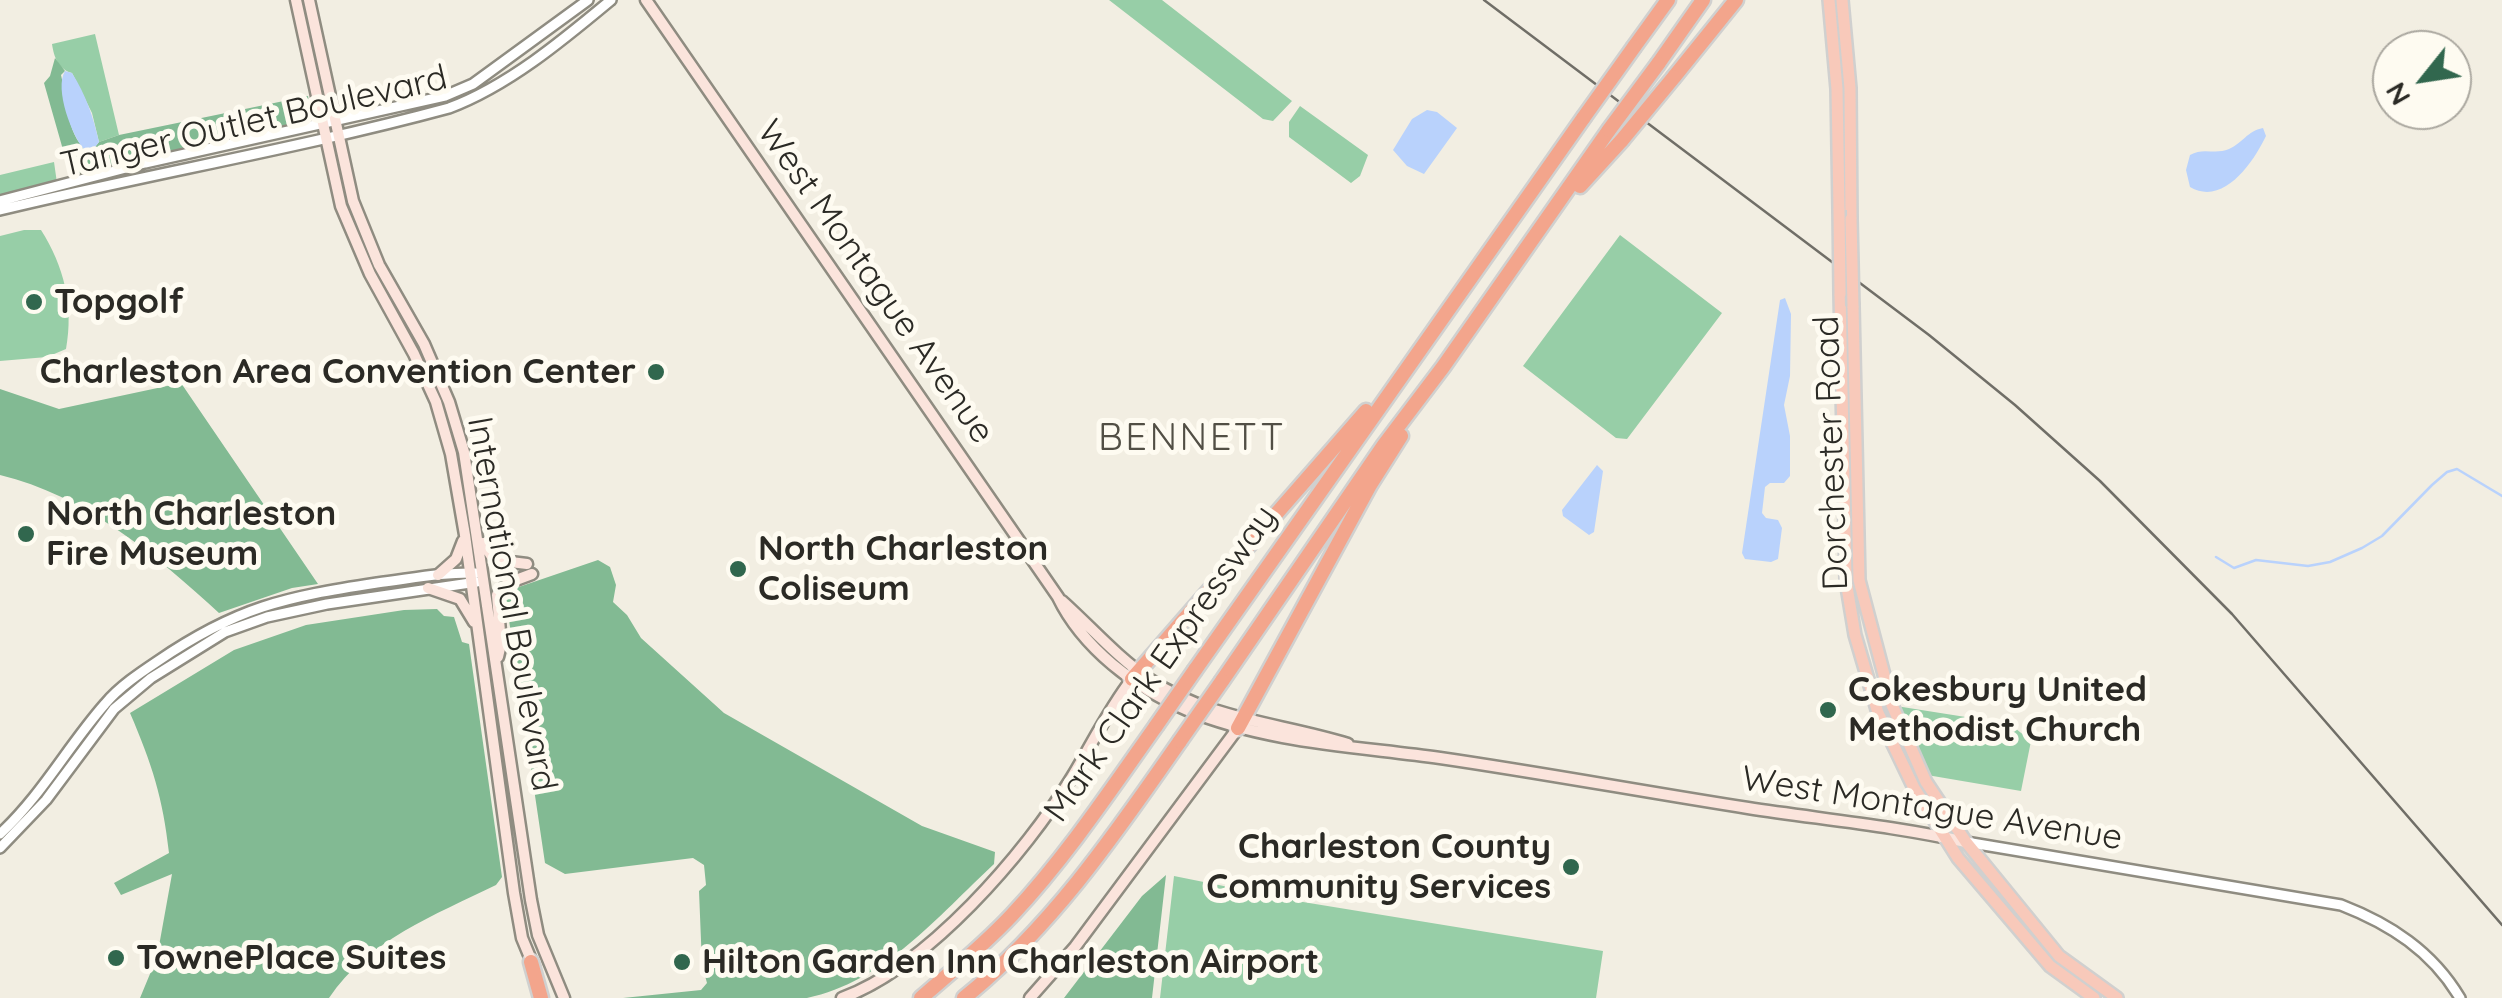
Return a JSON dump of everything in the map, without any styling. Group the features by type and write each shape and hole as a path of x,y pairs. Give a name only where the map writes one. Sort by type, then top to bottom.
{"highway":[{"name":"Mark Clark Expressway","path":"921,998 1030,896 1080,834 1665,0"},
{"path":"1616,135 1658,64 1703,0"},
{"path":"1616,135 1674,78 1736,0"},
{"name":"Mark Clark Expressway","path":"964,998 997,970 1058,905 1116,831 1384,445 1616,135"},
{"path":"1135,676 1364,414 1442,316"},
{"path":"1240,724 1370,486 1443,368"},
{"path":"976,998 1040,934 1058,905"},
{"path":"532,962 544,998"}],"main road":[{"name":"International Boulevard","path":"296,0 327,122 337,134 353,201 380,264 424,344 449,402 464,452 538,934 564,998"},
{"name":"International Boulevard","path":"308,0 327,122 324,138 341,206 370,274 436,402 451,454 515,903 532,962"},
{"name":"West Montague Avenue","path":"646,0 1058,597 1135,676 1240,724 1328,738 1361,748 1966,842"},
{"name":"Dorchester Road","path":"1829,0 1837,88 1846,582 1855,635 1884,728 1942,836 2050,966 2094,998"},
{"name":"Dorchester Road","path":"1842,0 1850,88 1859,580 1892,705 1926,782 1966,842 2059,956 2117,998"},
{"path":"477,528 494,560 530,569 496,595 501,644 496,662"},
{"path":"438,575 456,559 465,535"},
{"path":"428,588 460,599 477,627"},
{"path":"842,998 895,971 980,894 1043,820 1114,702 1135,676"},
{"path":"1030,998 1075,947 1240,724"}],"street":[{"name":"Tanger Outlet Boulevard","path":"0,201 458,92 508,61 588,0"},
{"name":"Tanger Outlet Boulevard","path":"0,210 463,103 553,46 611,0"},
{"path":"0,834 37,796 106,702 194,636 220,622 304,595 438,575 470,578"},
{"path":"0,848 46,800 114,709 152,678 225,632 307,608 484,577"},
{"name":"West Montague Avenue","path":"1966,842 2340,905 2373,918 2410,942 2436,965 2460,998"}],"green space":[{"path":"1109,0 1162,0 1292,101 1273,121 1263,119"},
{"path":"95,34 119,135 99,142 92,113 72,73 58,62 52,44"},
{"path":"55,58 65,71 61,75 73,130 83,147 91,152 99,142 119,135 308,96 311,115 304,122 71,178 44,83"},
{"path":"1300,106 1368,155 1360,176 1351,183 1289,137 1289,122"},
{"path":"54,162 57,183 0,198 0,175"},
{"name":"Topgolf","path":"41,230 61,272 69,317 66,349 47,357 0,361 0,236"},
{"path":"1620,235 1722,313 1627,439 1616,438 1523,366"},
{"path":"181,383 318,584 292,588 219,613 144,549 90,512 31,484 0,475 0,389 59,409"},
{"path":"598,560 610,567 616,585 613,602 627,615 641,638 724,713 922,826 995,852 994,864 908,944 861,978 835,990 807,998 623,998 701,990 707,983 702,965 699,891 706,885 704,865 693,858 565,874 545,863 506,600 513,589"},
{"path":"437,609 444,616 454,617 462,642 469,644 502,877 496,885 383,945 363,960 329,998 140,998 157,957 172,874 121,895 114,883 169,853 156,781 130,713 234,650 306,625 404,610"},
{"path":"1896,706 2010,724 2031,741 2021,791 1927,775"},
{"path":"1166,875 1152,998 1064,998 1142,896"},
{"path":"1174,876 1303,902 1603,951 1596,998 1160,998"}],"water":[{"path":"65,71 72,73 92,115 99,142 91,152 80,144 66,112 62,89"},
{"path":"1427,110 1437,112 1457,128 1424,174 1407,166 1393,150 1412,119"},
{"path":"2263,128 2266,136 2261,146 2236,178 2215,191 2190,187 2186,170 2190,155 2229,149"},
{"path":"1785,298 1791,314 1790,376 1784,405 1790,436 1790,476 1784,483 1765,487 1762,513 1778,520 1782,528 1778,559 1771,562 1745,559 1742,553 1780,300"},
{"path":"1597,465 1603,471 1594,532 1589,535 1563,516 1562,510"}],"waterway":[{"path":"2216,557 2234,568 2256,560 2308,566 2330,562 2382,536 2432,485 2457,469 2502,496"}],"railway":[{"path":"1484,0 1929,335 2100,481 2232,614 2502,925"}],"place":[{"name":"Topgolf","path":"34,302"},
{"name":"Charleston Area Convention Center","path":"656,372"},
{"name":"North Charleston Fire Museum","path":"26,534"},
{"name":"North Charleston Coliseum","path":"738,569"},
{"name":"Cokesbury United Methodist Church","path":"1828,710"},
{"name":"Charleston County Community Services","path":"1571,867"},
{"name":"TownePlace Suites","path":"116,958"},
{"name":"Hilton Garden Inn Charleston Airport","path":"682,962"}],"district":[{"name":"BENNETT","path":"1192,439"}]}
